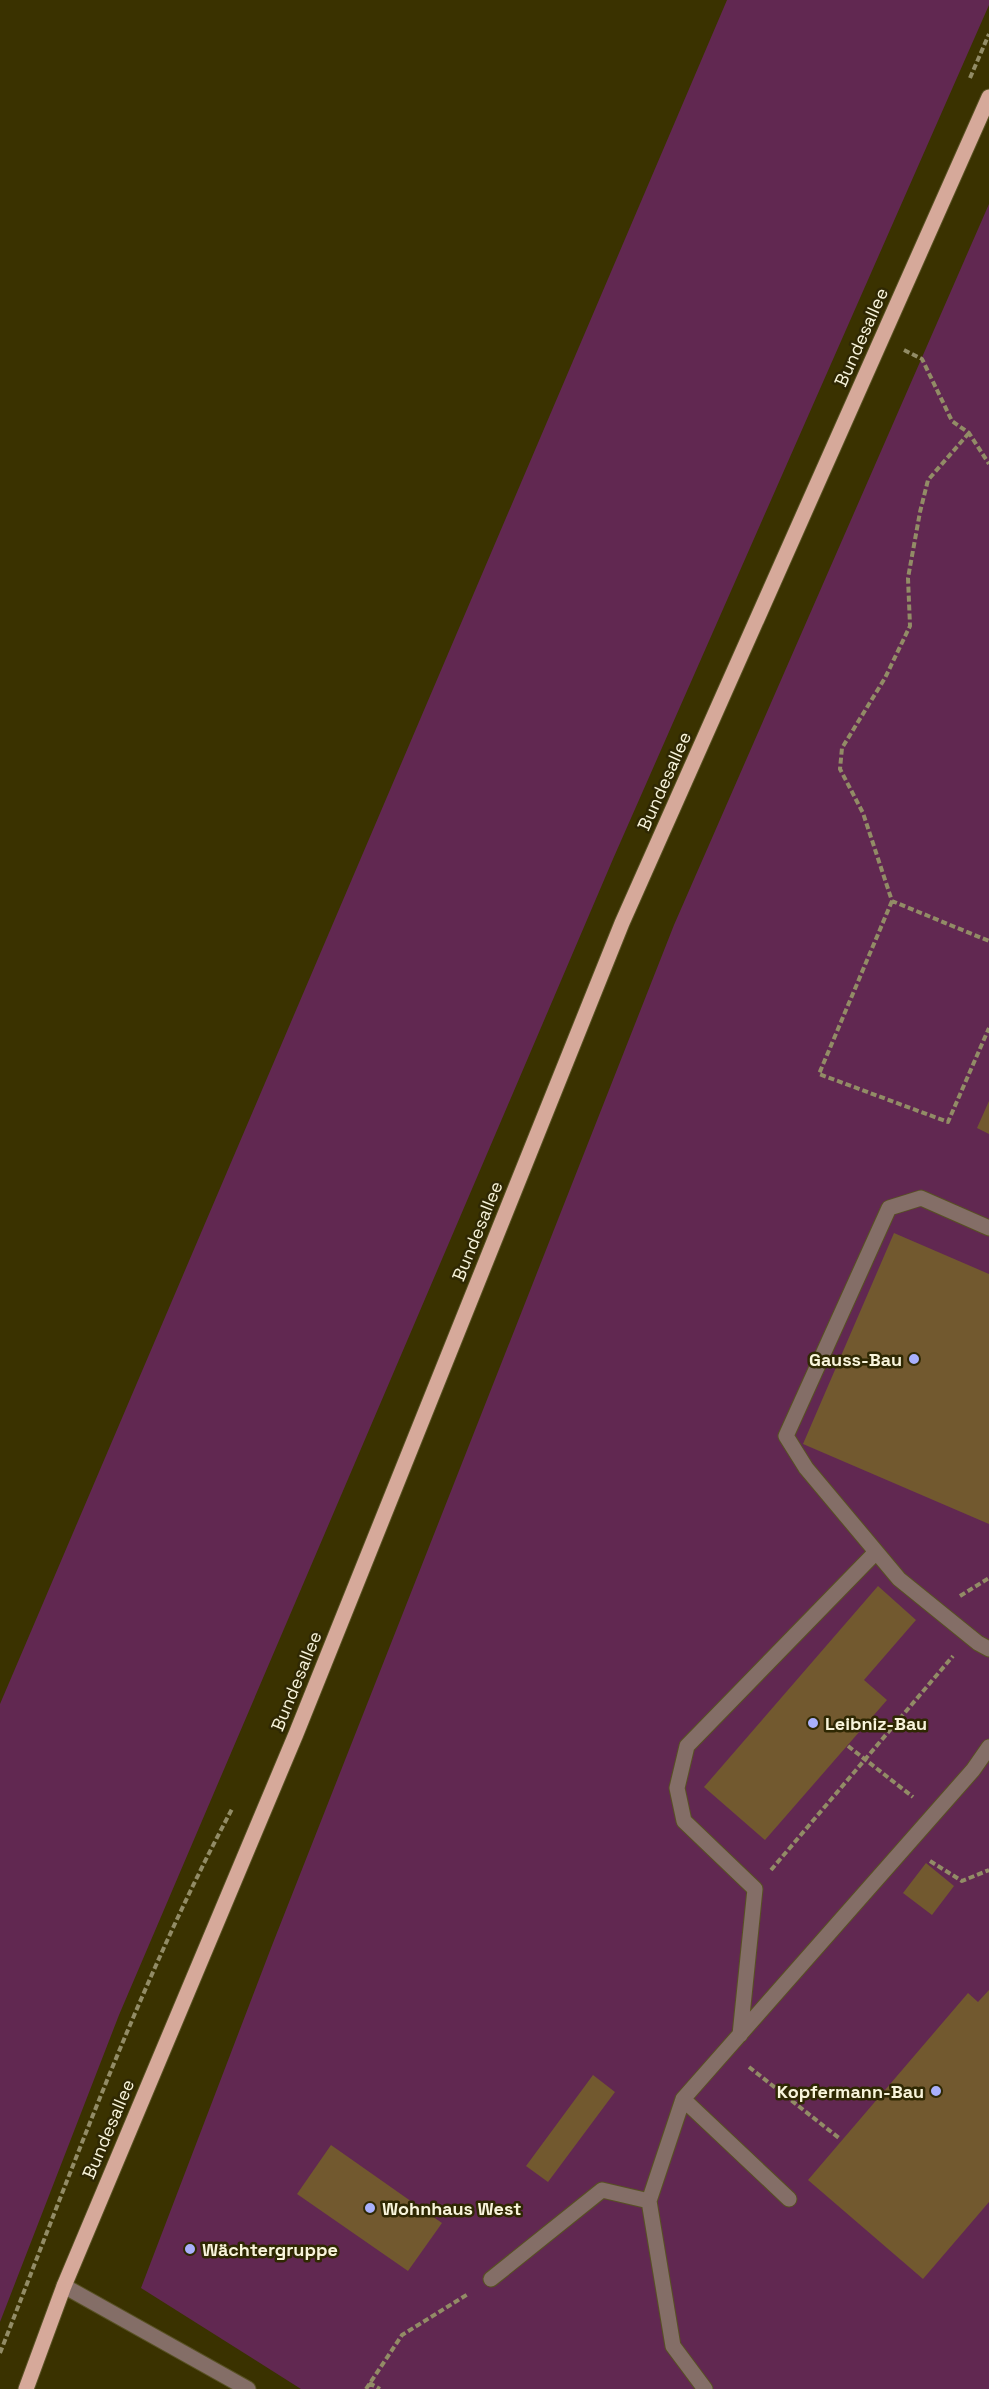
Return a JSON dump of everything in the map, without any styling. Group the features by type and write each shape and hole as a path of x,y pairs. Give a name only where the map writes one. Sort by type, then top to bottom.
{"main road":[{"name":"Bundesallee","path":"26,2389 64,2286 296,1734 622,923 989,97"}],"lane":[{"path":"989,1228 921,1198 889,1208 786,1436 806,1468 898,1579 989,1649"},
{"path":"740,2035 755,1889 684,1821 677,1788 687,1746 876,1552"},
{"path":"705,2389 673,2346 649,2201 682,2099 935,1814 973,1770 989,1747"},
{"path":"682,2099 789,2199"},
{"path":"491,2279 602,2190 649,2201"},
{"path":"64,2286 248,2389"}],"path":[{"path":"921,359 952,421 969,433 989,464"},
{"path":"969,433 928,480 908,578 910,626 885,678 842,748 840,769 863,813 892,901 819,1074 948,1122 989,1028"},
{"path":"892,901 989,941"},
{"path":"755,1889 970,1636"},
{"path":"848,1746 935,1814"},
{"path":"906,1846 962,1881 989,1870"},
{"path":"727,2049 839,2138"},
{"path":"366,2389 402,2335 491,2279"},
{"path":"369,2383 380,2389"}],"shaded area":[{"path":"727,0 989,0 989,5 613,859 119,2015 0,2322 0,1704"},
{"path":"989,204 989,2389 301,2389 141,2288 271,1948 674,925"}],"building":[{"path":"989,1101 989,1134 977,1128"},
{"name":"Gauss-Bau","path":"894,1233 989,1274 989,1524 803,1444"},
{"name":"Leibniz-Bau","path":"878,1586 916,1620 864,1680 887,1700 765,1840 704,1787"},
{"path":"926,1863 954,1886 932,1915 903,1893"},
{"name":"Kopfermann-Bau","path":"989,1990 989,2202 923,2279 808,2180 968,1993 978,2002"},
{"path":"593,2075 615,2092 548,2182 526,2166"},
{"name":"Wohnhaus West","path":"331,2145 442,2223 408,2271 297,2194"}],"place":[{"name":"Gauss-Bau","path":"914,1359"},
{"name":"Leibniz-Bau","path":"813,1723"},
{"name":"Kopfermann-Bau","path":"936,2091"},
{"name":"Wohnhaus West","path":"370,2208"},
{"name":"Wächtergruppe","path":"190,2249"}]}
